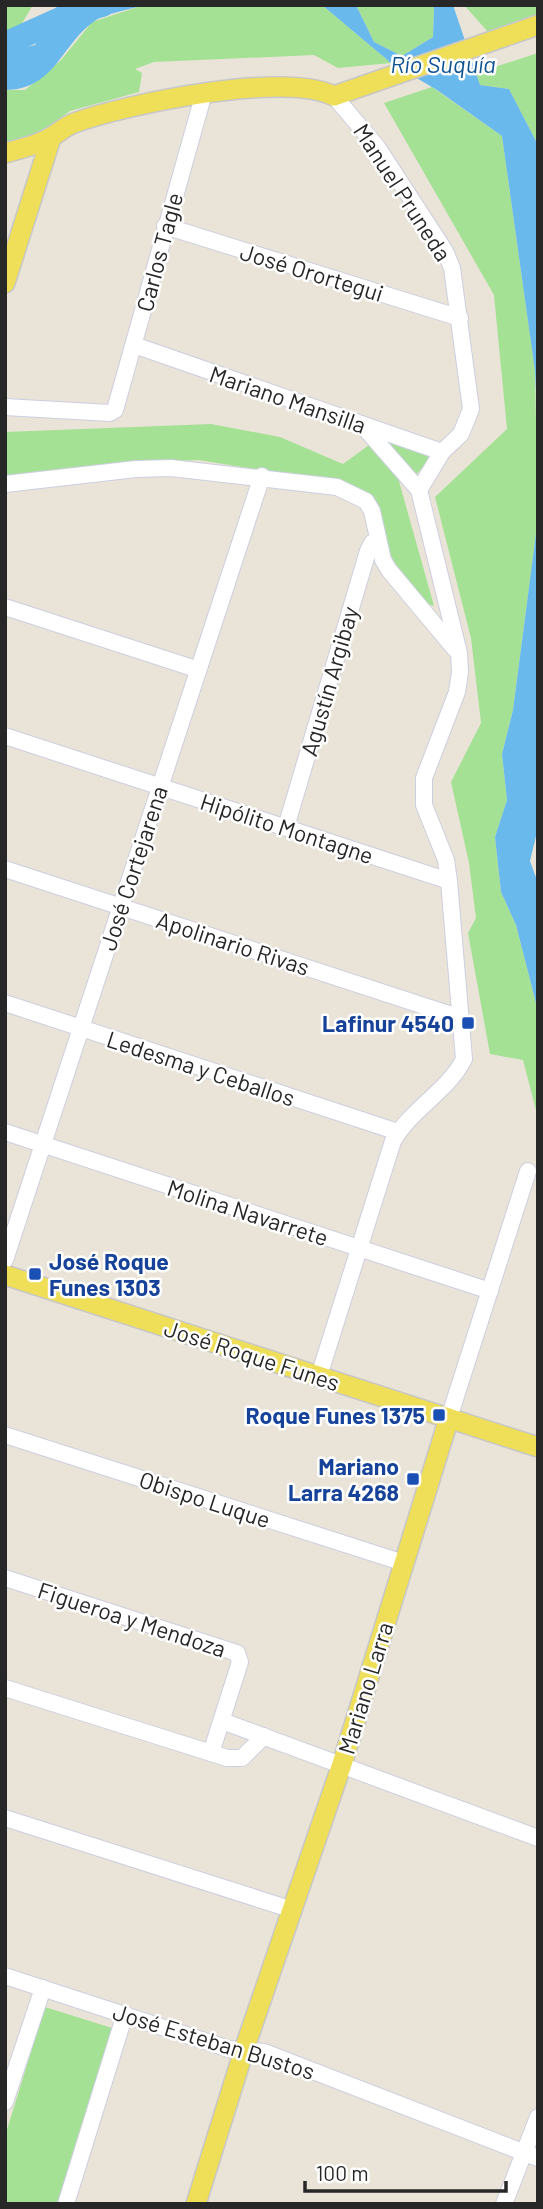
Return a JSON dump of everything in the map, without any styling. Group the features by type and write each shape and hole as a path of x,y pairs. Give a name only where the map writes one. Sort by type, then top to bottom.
{"main road":[{"path":"5,153 51,138 73,123 204,93 267,88 318,90 334,96 538,25"},
{"path":"5,283 51,138"},
{"name":"José Roque Funes","path":"5,1275 538,1447"},
{"name":"Mariano Larra","path":"196,2204 244,2050 342,1764 449,1418"}],"street":[{"name":"Carlos Tagle","path":"5,407 110,413 115,410 204,93"},
{"name":"Manuel Pruneda","path":"334,96 378,148 445,251 452,268 471,409 461,434 442,452 419,490"},
{"name":"José Orortegui","path":"165,226 460,318"},
{"name":"Mariano Mansilla","path":"134,345 442,452"},
{"path":"319,1376 357,1248 398,1132 459,1068 464,1059 446,860 422,792 424,778 457,692 459,653 419,490 361,425"},
{"path":"5,484 136,469 171,468 337,486 366,501 372,511 383,560 394,579 459,653"},
{"name":"José Cortejarena","path":"5,1260 196,668 261,476"},
{"name":"Agustín Argibay","path":"286,827 368,551 372,543 379,539"},
{"path":"5,607 196,668"},
{"name":"Hipólito Montagne","path":"5,736 449,881"},
{"name":"Apolinario Rivas","path":"5,869 461,1018"},
{"name":"Ledesma y Ceballos","path":"5,1003 398,1132"},
{"name":"Molina Navarrete","path":"5,1132 490,1291"},
{"name":"Mariano Larra","path":"449,1418 528,1171"},
{"name":"Obispo Luque","path":"5,1436 404,1563"},
{"name":"Figueroa y Mendoza","path":"5,1578 237,1653 240,1661 211,1754"},
{"path":"5,1688 211,1754 242,1758 258,1745 264,1736"},
{"path":"222,1721 538,1838"},
{"path":"5,1818 293,1910"},
{"name":"José Esteban Bustos","path":"5,1976 229,2049 264,2052 531,2156"},
{"path":"5,2102 43,1989"},
{"path":"66,2204 125,2014"},
{"path":"504,2204 531,2156 538,2117"}],"green space":[{"path":"5,5 33,5 13,38 5,39"},
{"path":"144,5 322,5 391,63 338,68 314,55 154,62 135,69 142,73 139,92 70,111 41,133 5,147 5,90 25,90 61,60 92,22"},
{"path":"356,5 430,5 434,8 433,37 402,56 374,42"},
{"path":"464,5 538,5 538,16 488,32"},
{"path":"538,53 538,145 509,89 480,85 476,73"},
{"path":"432,87 502,136 535,371 538,518 513,710 502,754 507,800 495,837 501,892 516,925 538,1011 538,1118 523,1060 490,1054 468,933 476,918 469,863 451,782 481,723 471,638 435,497 507,429 494,295 384,103"},
{"path":"211,424 280,437 343,464 376,440 395,467 434,606 422,602 402,578 390,554 381,517 341,483 198,460 108,464 5,479 5,432"},
{"path":"375,433 434,455 412,479"},
{"path":"45,2007 112,2028 58,2204 5,2204 5,2136"}],"water":[{"path":"58,5 144,5 110,14 92,23 81,32 46,75 22,88 5,90 5,52 35,45"},
{"name":"Río Suquía","path":"322,5 356,5 374,42 402,56 433,37 434,8 430,5 453,5 480,85 509,89 538,145 538,434 535,371 502,136 437,90 391,63"},
{"path":"538,518 538,828 530,861 538,883 538,1011 516,925 501,892 495,837 507,800 502,754 513,710"}],"waterway":[{"path":"5,44 80,10 102,5"}],"place":[{"name":"Lafinur 4540","path":"468,1023"},
{"name":"José Roque Funes 1303","path":"35,1274"},
{"name":"Roque Funes 1375","path":"439,1415"},
{"name":"Mariano Larra 4268","path":"413,1479"}]}
